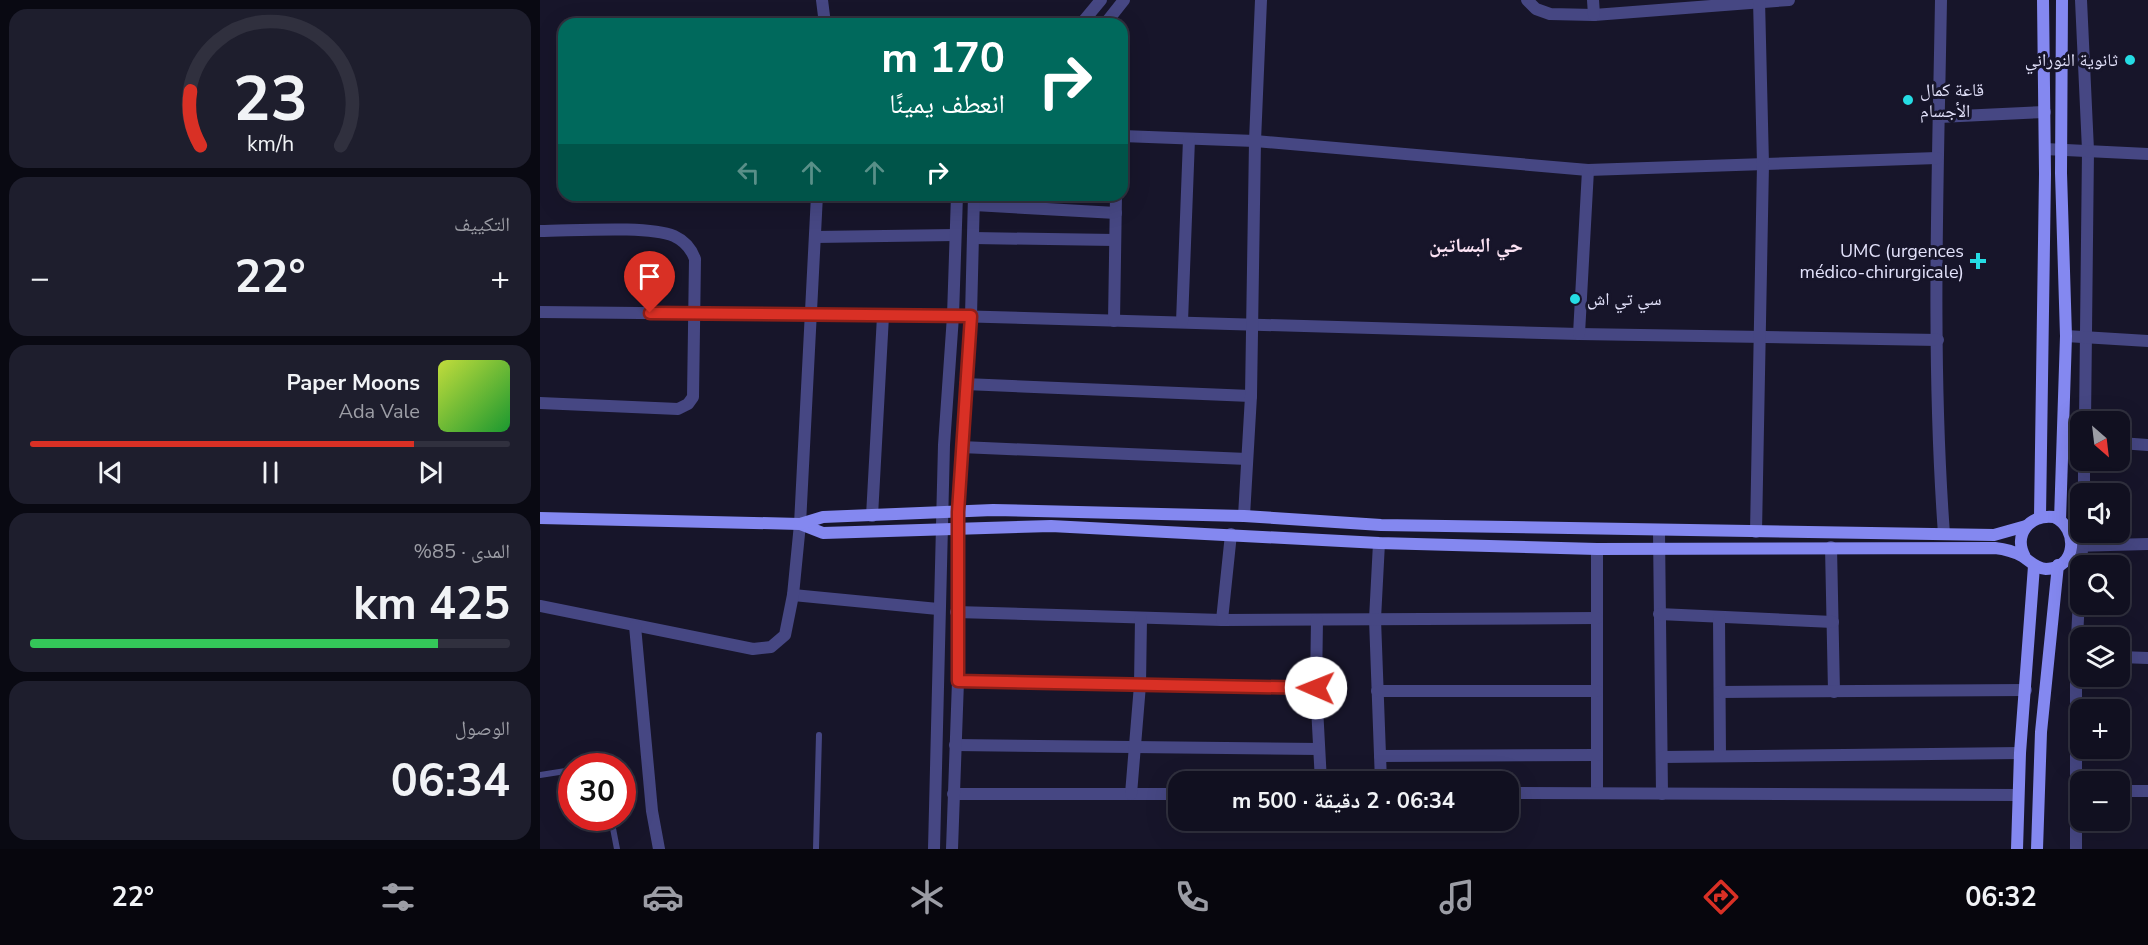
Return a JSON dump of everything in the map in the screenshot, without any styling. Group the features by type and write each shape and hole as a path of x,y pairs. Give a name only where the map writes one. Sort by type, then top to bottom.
{"main road":[{"path":"2040,517 2045,149 2043,0"},
{"path":"2060,520 2066,336 2062,1"},
{"path":"540,518 800,524 823,517 942,514 993,510 1244,516 1381,525 1994,535 2026,526 2040,517 2060,520 2070,532"},
{"path":"800,524 823,533 1059,526 1379,543 1597,549 1995,548 2046,568 2058,565 2078,543"},
{"path":"2017,849 2020,753 2026,690 2029,561 2020,538 2026,526"},
{"path":"2037,849 2041,732 2058,565"}],"street":[{"path":"822,0 824,18"},
{"path":"1086,18 1101,0"},
{"path":"1110,18 1124,0"},
{"path":"1244,516 1251,396 1255,141 1261,0"},
{"path":"1527,0 1536,9 1550,14 1594,15 1789,0"},
{"path":"1593,0 1594,15"},
{"path":"1941,0 1937,158 1938,340 1939,464 1944,534"},
{"path":"1756,532 1763,164 1759,1"},
{"path":"2062,1 2081,2 2088,150 2085,411"},
{"path":"1939,117 2045,112"},
{"path":"1128,136 1255,141 1587,170 1937,158"},
{"path":"1182,322 1189,139"},
{"path":"2045,149 2148,154"},
{"path":"1579,334 1587,170"},
{"path":"540,606 762,649 771,647 785,635 793,595 800,524 817,201"},
{"path":"934,849 938,609 954,316 957,201"},
{"path":"952,849 958,681 957,528 971,316 974,201"},
{"path":"985,201 1116,213"},
{"path":"1114,321 1116,201"},
{"path":"540,231 651,231 673,235 689,246 695,259 693,397 688,404 678,409 540,403"},
{"path":"815,237 956,235"},
{"path":"973,238 1115,240"},
{"path":"540,312 971,316 1579,334 1938,340"},
{"path":"873,516 884,316"},
{"path":"2066,336 2148,341"},
{"path":"965,384 1251,396"},
{"path":"2130,444 2148,445"},
{"path":"961,447 1247,459"},
{"path":"1659,531 1662,794"},
{"path":"1222,620 1231,534"},
{"path":"1379,543 1375,619 1381,771"},
{"path":"2125,543 2148,544"},
{"path":"1831,547 1834,692"},
{"path":"1597,549 1597,793"},
{"path":"793,595 938,609"},
{"path":"956,612 1222,620 1597,618"},
{"path":"1659,614 1833,622"},
{"path":"1719,617 1720,756"},
{"path":"1131,794 1140,685 1141,618"},
{"path":"1317,620 1316,688 1320,771"},
{"path":"635,626 652,811 658,849"},
{"path":"2130,657 2148,658"},
{"path":"958,681 1316,688"},
{"path":"2078,687 2078,771"},
{"path":"1720,692 2026,690"},
{"path":"1377,691 1597,691"},
{"path":"955,745 1319,749"},
{"path":"1662,757 2020,753"},
{"path":"1380,756 1597,755"},
{"path":"2130,791 2148,791"},
{"path":"1519,793 2018,795"},
{"path":"953,794 1168,794"},
{"path":"2076,849 2077,831"}],"lane":[{"path":"816,849 819,735"},
{"path":"540,775 558,772"},
{"path":"614,831 617,849"}],"place":[{"name":"ثانوية النوراني","path":"2130,60"},
{"name":"قاعة كمال الأجسام","path":"1908,100"},
{"name":"UMC (urgences médico-chirurgicale)","path":"1978,261"},
{"name":"سي تي اش","path":"1575,299"}],"district":[{"name":"حي البساتين","path":"1476,245"}],"route":[{"path":"650,313 971,316 963,405 958,512 956,612 958,681 1316,688"}]}
